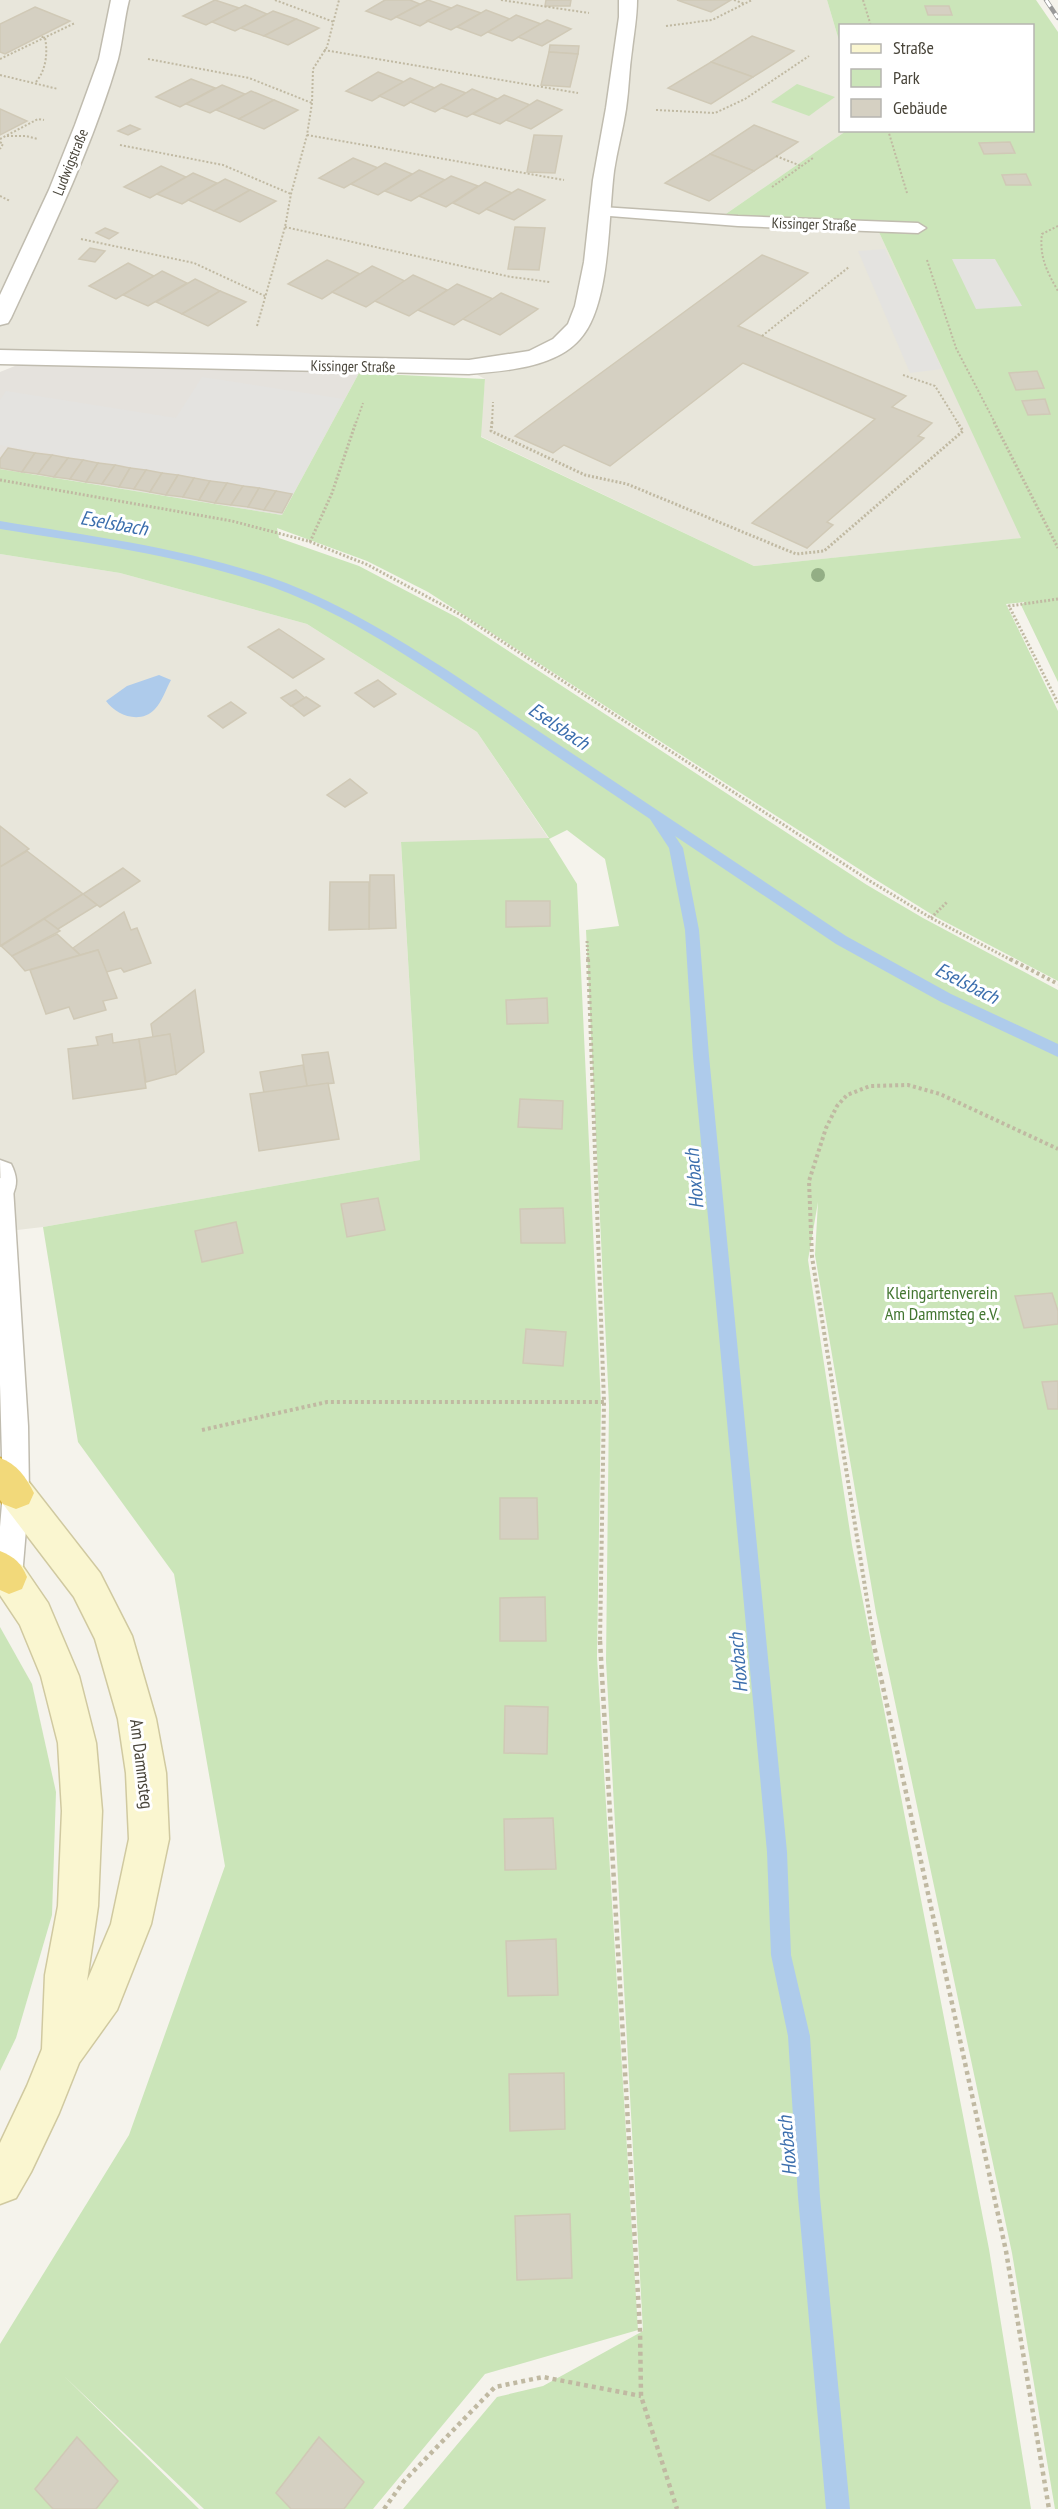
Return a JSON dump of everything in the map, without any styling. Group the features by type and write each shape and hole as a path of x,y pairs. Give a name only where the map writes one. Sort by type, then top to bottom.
{"main road":[{"name":"Am Dammsteg","path":"0,2182 16,2157 44,2098 63,2049 102,1995 131,1924 150,1839 146,1773 137,1719 113,1636 87,1586 8,1483"},
{"name":"Am Dammsteg","path":"5,1573 35,1616 60,1676 77,1743 82,1811 78,1894 66,1975 63,2049"}],"street":[{"name":"Ludwigstraße","path":"0,318 39,236 79,143 109,56 117,8"},
{"name":"Kissinger Straße","path":"0,357 247,365 469,367 495,365 530,358 572,335 580,325 602,212 603,179 616,109 627,15"}],"lane":[{"name":"Kissinger Straße","path":"602,212 918,228"},
{"name":"Am Dammsteg","path":"1,1180 15,1426 8,1483 5,1573"}],"path":[{"path":"275,0 334,22"},
{"path":"247,365 285,227 306,135 312,103 314,69 324,50 339,0"},
{"path":"501,0 573,12 706,23 725,18 752,0"},
{"path":"734,0 745,4"},
{"path":"863,0 869,24"},
{"path":"0,59 85,19 117,8"},
{"path":"40,36 45,38"},
{"path":"36,82 40,79 42,71 45,38"},
{"path":"324,50 597,96 616,109 715,113 745,99 809,56"},
{"path":"109,56 149,59 249,78 312,103"},
{"path":"0,75 58,89 97,90"},
{"path":"889,132 932,280 956,348 1058,548"},
{"path":"306,135 564,180 603,179"},
{"path":"0,142 3,144 0,149"},
{"path":"79,143 128,146 223,165 291,194"},
{"path":"776,156 802,166"},
{"path":"1058,226 1042,234 1039,247 1041,261 1058,291"},
{"path":"285,227 511,277 589,286"},
{"path":"39,236 90,240 194,262 265,296"},
{"path":"762,336 849,267"},
{"path":"495,365 491,431 585,475 627,484 796,554 824,551 963,431 935,386 903,375"},
{"path":"310,542 332,493 376,366"},
{"path":"0,480 235,522 310,542 363,563 463,616 870,881 931,918 1058,984"},
{"path":"1058,598 1009,606 1058,702"},
{"path":"931,918 948,901"},
{"path":"587,941 604,1402 600,1659 639,2318 641,2396 677,2509"},
{"path":"1049,2509 1006,2251 867,1612 812,1257 809,1181 826,1128 837,1106 847,1095 870,1086 908,1085 940,1094 1058,1149"},
{"path":"202,1430 327,1402 604,1402"},
{"path":"384,2509 404,2481 495,2387 543,2377 641,2396"}],"shaded area":[{"path":"0,0 827,0 839,41 839,132 845,132 720,218 878,230 1022,538 754,566 480,436 485,379 453,362 0,359"},
{"path":"885,249 942,369 910,373 858,251"},
{"path":"952,259 995,259 1022,306 976,309"},
{"path":"20,364 359,373 282,515 0,469 0,372"},
{"path":"202,377 344,399 293,494 0,445 0,400 6,391 176,418"},
{"path":"0,554 120,573 307,624 477,732 549,839 401,843 420,1160 43,1227 0,1232"}],"green space":[{"name":"Kleingartenverein Am Dammsteg e.V.","path":"827,0 1036,0 1058,32 1058,682 1021,605 1025,602 1006,604 1058,711 1058,981 936,917 428,592 367,561 277,528 279,538 359,566 458,618 867,885 923,918 1058,990 1058,2509 1055,2509 1012,2253 876,1613 815,1255 818,1202 808,1260 852,1545 989,2249 1031,2509 403,2509 497,2397 543,2386 643,2331 606,1661 609,1405 586,930 619,926 605,859 567,830 549,839 577,884 601,1404 597,1657 638,2330 485,2374 373,2509 204,2509 64,2376 199,2509 0,2509 0,2344 129,2135 225,1866 174,1574 78,1442 43,1227 420,1160 401,842 549,838 477,732 307,624 120,573 0,554 0,469 282,515 359,373 485,379 481,437 754,566 1021,538 878,230 720,218 845,132 1034,132 1034,24 839,24 839,41"},
{"path":"797,84 835,97 809,116 771,102"},
{"path":"0,1627 32,1684 56,1792 52,1915 16,2038 0,2071"}],"water":[{"path":"159,675 171,680 160,703 149,714 136,717 122,714 106,701 127,686"}],"building":[{"path":"215,0 239,8 206,25 183,16"},
{"path":"385,0 410,0 420,4 391,20 366,11"},
{"path":"428,0 451,8 420,26 396,17"},
{"path":"546,0 571,0 570,6 545,6"},
{"path":"677,0 731,0 711,12"},
{"path":"245,5 267,14 235,31 212,22"},
{"path":"457,5 481,13 451,30 427,21"},
{"path":"925,6 949,6 952,15 928,15"},
{"path":"35,7 70,21 5,54 0,52 0,24"},
{"path":"486,10 510,19 481,36 457,27"},
{"path":"273,11 296,19 264,36 241,28"},
{"path":"516,15 541,24 512,41 488,32"},
{"path":"296,19 319,28 288,45 264,36"},
{"path":"547,20 571,29 542,46 518,37"},
{"path":"752,36 794,51 753,77 711,62"},
{"path":"550,45 579,46 578,54 549,52"},
{"path":"549,52 578,54 570,87 541,85"},
{"path":"711,62 753,77 711,104 668,88"},
{"path":"378,72 404,82 372,101 346,91"},
{"path":"410,78 435,88 404,106 379,96"},
{"path":"191,79 215,88 180,107 156,97"},
{"path":"441,84 466,93 435,112 410,102"},
{"path":"222,85 245,94 210,113 186,104"},
{"path":"472,89 497,99 467,117 442,108"},
{"path":"251,91 274,100 239,119 216,110"},
{"path":"504,95 530,105 500,124 473,114"},
{"path":"274,100 298,110 264,129 239,119"},
{"path":"537,100 562,110 531,129 506,120"},
{"path":"0,109 27,121 0,135"},
{"path":"130,125 140,129 128,135 118,131"},
{"path":"754,125 798,142 754,171 710,154"},
{"path":"534,135 562,136 555,173 527,172"},
{"path":"1010,142 1015,153 984,154 979,143"},
{"path":"710,154 754,171 709,201 665,183"},
{"path":"353,158 378,168 344,188 319,178"},
{"path":"385,163 412,174 378,195 351,184"},
{"path":"161,166 186,177 150,198 124,187"},
{"path":"419,170 445,180 411,201 385,191"},
{"path":"193,173 217,183 182,204 157,194"},
{"path":"1026,174 1031,185 1006,185 1002,175"},
{"path":"451,176 478,186 446,207 419,196"},
{"path":"225,179 250,190 214,211 188,200"},
{"path":"485,182 512,193 479,214 453,203"},
{"path":"518,189 545,200 514,220 486,209"},
{"path":"250,190 276,201 240,222 214,211"},
{"path":"515,227 545,228 539,270 508,269"},
{"path":"105,228 118,233 109,239 96,233"},
{"path":"90,248 105,251 95,262 79,259"},
{"path":"762,255 808,273 738,326 906,396 892,407 932,423 918,436 924,438 827,522 833,525 807,548 752,523 875,419 743,363 610,466 564,445 553,453 515,436"},
{"path":"327,260 360,274 322,299 288,284"},
{"path":"128,263 154,276 116,299 89,286"},
{"path":"372,266 405,281 366,307 332,292"},
{"path":"162,271 187,283 148,306 123,295"},
{"path":"413,275 447,290 409,316 375,301"},
{"path":"195,279 220,291 182,314 156,302"},
{"path":"457,284 493,299 454,325 418,310"},
{"path":"220,291 246,302 208,326 182,314"},
{"path":"501,293 538,309 500,335 463,319"},
{"path":"1037,371 1044,388 1016,390 1009,373"},
{"path":"1045,399 1050,414 1028,415 1022,401"},
{"path":"8,448 35,453 22,472 0,468 0,459"},
{"path":"35,453 52,455 38,474 22,472"},
{"path":"52,455 68,458 54,477 38,474"},
{"path":"68,458 83,460 70,479 54,477"},
{"path":"83,460 98,463 86,482 70,479"},
{"path":"98,463 115,465 102,484 86,482"},
{"path":"115,465 130,468 119,487 102,484"},
{"path":"130,468 146,470 134,489 119,487"},
{"path":"146,470 162,473 150,492 134,489"},
{"path":"162,473 178,475 166,495 150,492"},
{"path":"178,475 194,478 183,497 166,495"},
{"path":"194,478 210,481 199,500 183,497"},
{"path":"210,481 227,483 215,503 199,500"},
{"path":"227,483 243,486 231,505 215,503"},
{"path":"243,486 259,488 248,507 231,505"},
{"path":"259,488 276,491 264,510 248,507"},
{"path":"276,491 292,494 282,513 264,510"},
{"path":"279,629 324,659 293,678 248,647"},
{"path":"378,680 396,694 374,707 355,693"},
{"path":"296,690 305,698 291,706 281,698"},
{"path":"306,697 320,706 304,716 292,706"},
{"path":"231,702 246,713 223,728 208,716"},
{"path":"350,779 367,793 345,807 327,795"},
{"path":"0,826 29,849 0,867"},
{"path":"27,851 83,894 0,946 0,867"},
{"path":"123,868 140,881 100,907 83,894"},
{"path":"370,875 394,875 396,928 369,929"},
{"path":"330,882 369,882 369,929 329,930"},
{"path":"83,894 97,905 58,929 44,919"},
{"path":"506,901 550,901 550,926 506,927"},
{"path":"124,912 131,930 137,928 151,963 124,972 121,968 106,972 98,950 80,955 73,948"},
{"path":"44,919 60,931 12,956 1,946"},
{"path":"57,934 80,955 25,971 12,956"},
{"path":"98,950 117,998 103,1001 106,1010 74,1019 69,1007 46,1014 30,970"},
{"path":"195,990 204,1052 176,1074 170,1034 153,1037 151,1024"},
{"path":"547,998 548,1023 507,1024 506,1000"},
{"path":"112,1034 113,1043 139,1039 146,1088 73,1099 68,1049 98,1045 96,1037"},
{"path":"170,1034 176,1074 146,1082 139,1039"},
{"path":"328,1052 334,1083 307,1086 302,1055"},
{"path":"303,1065 307,1086 264,1093 260,1072"},
{"path":"328,1083 339,1139 259,1151 250,1094"},
{"path":"520,1099 563,1101 562,1129 518,1127"},
{"path":"378,1198 385,1230 347,1237 341,1204"},
{"path":"563,1208 565,1243 521,1243 520,1209"},
{"path":"236,1222 243,1253 202,1262 195,1231"},
{"path":"1052,1293 1058,1311 1058,1324 1024,1328 1015,1296"},
{"path":"526,1329 566,1332 563,1366 523,1363"},
{"path":"1058,1381 1058,1409 1048,1409 1042,1382"},
{"path":"500,1498 537,1498 538,1539 500,1539"},
{"path":"545,1597 546,1641 500,1641 500,1598"},
{"path":"505,1706 548,1707 547,1754 504,1753"},
{"path":"553,1818 556,1869 505,1870 504,1819"},
{"path":"556,1939 558,1995 508,1996 506,1941"},
{"path":"564,2073 565,2129 510,2131 509,2074"},
{"path":"570,2214 572,2278 517,2280 515,2216"},
{"path":"77,2437 118,2481 96,2509 53,2509 35,2489"},
{"path":"319,2437 364,2482 344,2509 291,2509 276,2493"}],"waterway":[{"name":"Eselsbach","path":"0,525 142,549 213,564 281,586 344,614 442,673 841,940 946,998 1058,1051"},
{"name":"Hoxbach","path":"657,819 676,848 692,930 701,1056 777,1852 781,1955 799,2036 809,2197 838,2509"}],"railway":[{"path":"1046,0 1058,18"}]}
